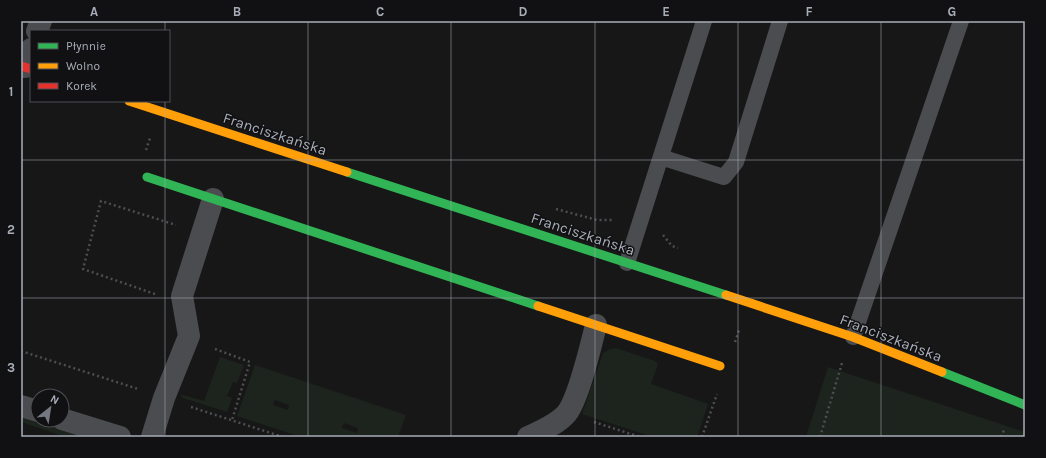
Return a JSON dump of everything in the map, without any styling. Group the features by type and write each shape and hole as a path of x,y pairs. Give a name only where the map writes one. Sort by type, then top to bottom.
{"street":[{"name":"Franciszkańska","path":"132,102 853,337 1025,405"},
{"path":"147,177 720,366"},
{"path":"152,437 164,398 189,336 182,296 213,199"},
{"path":"528,437 551,426 567,413 574,401 596,325"},
{"path":"70,421 120,437"}],"lane":[{"path":"627,263 704,21"},
{"path":"661,157 724,177 736,162 780,21"},
{"path":"853,337 961,21"}],"path":[{"path":"160,296 83,269 101,201 202,234"},
{"path":"554,209 561,209 597,220 611,221 618,216"},
{"path":"188,339 250,362 232,420"},
{"path":"820,437 844,358"},
{"path":"567,413 640,437"}],"shaded area":[{"path":"616,348 655,361 658,364 651,384 708,404 697,437 653,437 582,414 603,353 610,349"},
{"path":"220,357 244,365 237,383 233,382 227,396 232,398 227,412 183,398 180,394 204,401"},
{"path":"255,365 406,415 398,437 301,437 237,416","holes":["275,400 289,405 288,410 273,405","344,423 358,428 357,433 342,428"]},
{"path":"828,367 1025,432 1025,437 806,437"},
{"path":"21,415 30,418 30,425 21,422"},
{"path":"39,428 61,428 89,437 66,437"}],"traffic: fast":[{"path":"347,172 726,295"},
{"path":"147,177 538,306"},
{"path":"942,372 1025,405"}],"traffic: slow":[{"path":"132,102 347,172"},
{"path":"726,295 853,337 942,372"},
{"path":"538,306 720,366"}],"traffic: jam":[{"path":"21,66 30,69"}]}
